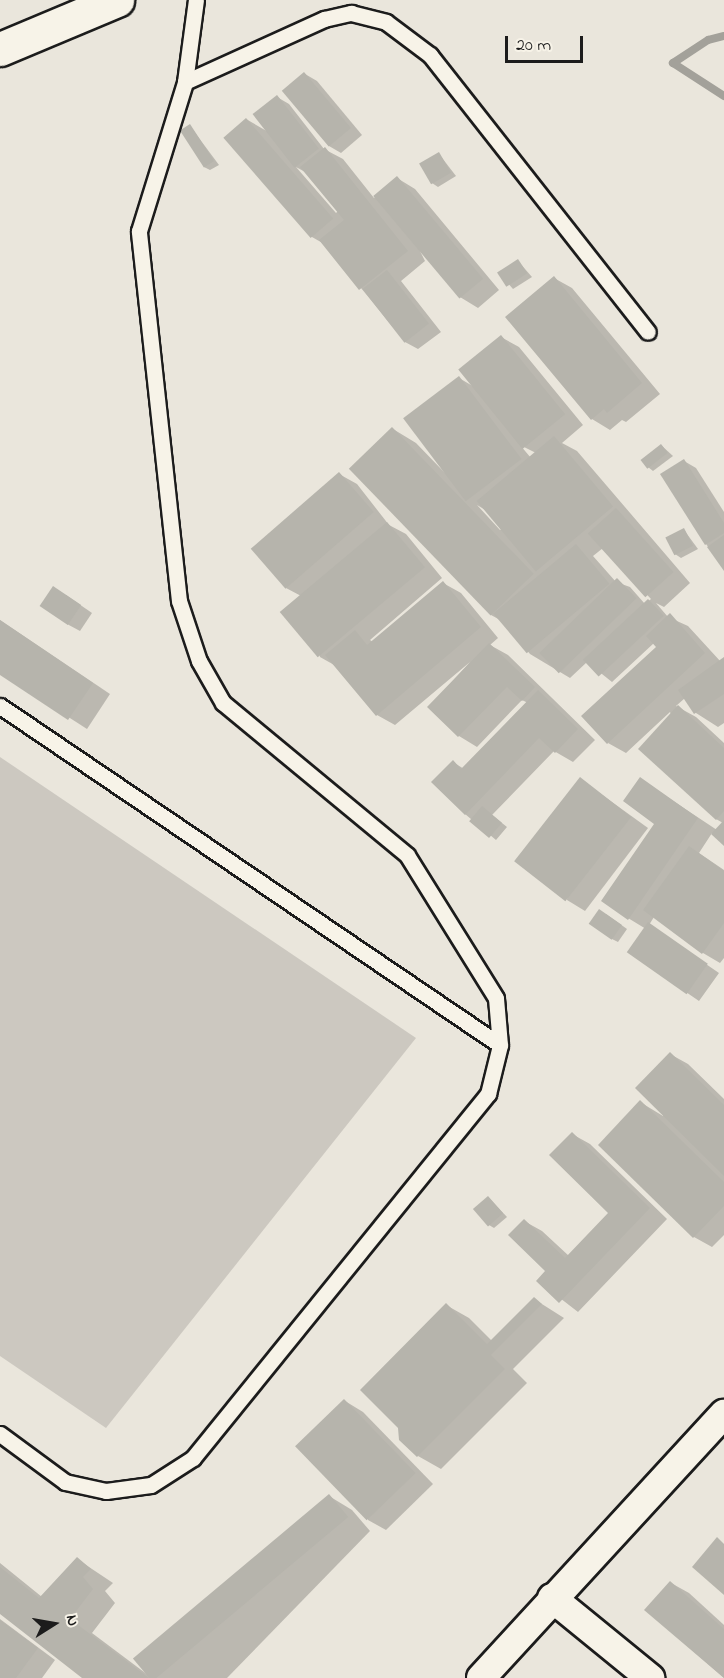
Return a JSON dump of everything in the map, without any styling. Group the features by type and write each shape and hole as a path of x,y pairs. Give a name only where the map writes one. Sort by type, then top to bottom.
{"highway":[{"path":"0,49 117,0"}],"street":[{"path":"481,1678 552,1598 724,1414"},
{"path":"552,1598 650,1678"}],"lane":[{"path":"0,1434 64,1482 106,1491 151,1485 193,1458 489,1094 500,1045 496,998 408,855 223,703 200,661 179,601 139,231 185,82 196,0"},
{"path":"185,82 324,19 351,13 386,22 430,55 648,332"},
{"path":"0,706 500,1045"}],"shaded area":[{"path":"0,757 416,1038 106,1428 0,1356"}],"building":[{"path":"304,72 351,128 329,147 282,91"},
{"path":"277,95 319,149 294,168 253,114"},
{"path":"246,118 333,218 311,238 223,138"},
{"path":"190,124 214,161 204,167 180,131"},
{"path":"325,147 408,251 359,290 319,240 344,220 300,167"},
{"path":"439,152 451,173 431,184 419,164"},
{"path":"397,176 483,279 459,299 373,196"},
{"path":"518,259 527,273 506,287 497,273"},
{"path":"387,270 429,324 404,343 363,289"},
{"path":"554,276 642,383 607,413 604,409 591,420 505,317"},
{"path":"501,335 565,414 522,449 458,370"},
{"path":"459,376 522,459 466,501 403,418"},
{"path":"392,427 534,574 491,615 349,469"},
{"path":"554,436 613,506 536,571 477,501"},
{"path":"661,444 668,453 647,469 641,460"},
{"path":"684,459 724,523 724,533 705,545 660,474"},
{"path":"339,472 374,512 285,589 251,549"},
{"path":"616,508 674,572 645,597 588,533"},
{"path":"387,522 425,567 318,657 280,612"},
{"path":"684,528 693,546 674,555 665,538"},
{"path":"724,535 724,571 707,547"},
{"path":"576,544 609,584 527,653 493,613"},
{"path":"617,578 636,598 559,673 539,653"},
{"path":"443,581 481,627 376,716 325,655 355,630 367,645"},
{"path":"53,586 81,605 68,625 40,606"},
{"path":"648,599 664,616 599,677 583,660"},
{"path":"670,613 705,653 607,744 581,716 656,647 646,636"},
{"path":"0,620 93,683 68,720 0,675"},
{"path":"489,643 535,687 522,701 507,687 458,737 427,707"},
{"path":"724,657 724,694 694,714 678,690"},
{"path":"538,690 578,729 555,753 539,738 465,815 431,782 453,760 461,769"},
{"path":"678,705 724,748 724,811 716,820 638,749"},
{"path":"580,777 631,817 565,901 514,861"},
{"path":"640,777 698,818 628,920 601,901 654,824 623,801"},
{"path":"482,806 502,823 489,838 469,821"},
{"path":"724,820 724,846 711,834"},
{"path":"689,846 724,871 724,923 702,954 643,910"},
{"path":"599,909 622,925 612,940 589,924"},
{"path":"648,922 708,964 687,994 627,952"},
{"path":"670,1052 724,1105 724,1176 635,1088"},
{"path":"640,1100 724,1182 724,1206 693,1238 598,1145"},
{"path":"572,1132 650,1208 559,1303 536,1281 545,1271 508,1235 524,1219 565,1258 608,1213 549,1155"},
{"path":"488,1196 503,1213 488,1226 473,1209"},
{"path":"534,1297 542,1304 491,1355 505,1369 417,1457 399,1440 398,1428 360,1390 446,1303 487,1344"},
{"path":"344,1399 416,1473 367,1520 295,1446"},
{"path":"329,1494 348,1517 156,1678 149,1678 133,1659"},
{"path":"717,1537 724,1544 724,1595 692,1567"},
{"path":"77,1557 91,1569 83,1577 93,1589 70,1619 149,1678 82,1678 0,1614 0,1567 39,1598"},
{"path":"670,1581 724,1629 724,1678 644,1610"},
{"path":"0,1620 38,1648 16,1678 0,1678"}],"waterway":[{"path":"724,36 708,40 673,63 724,96"}]}
